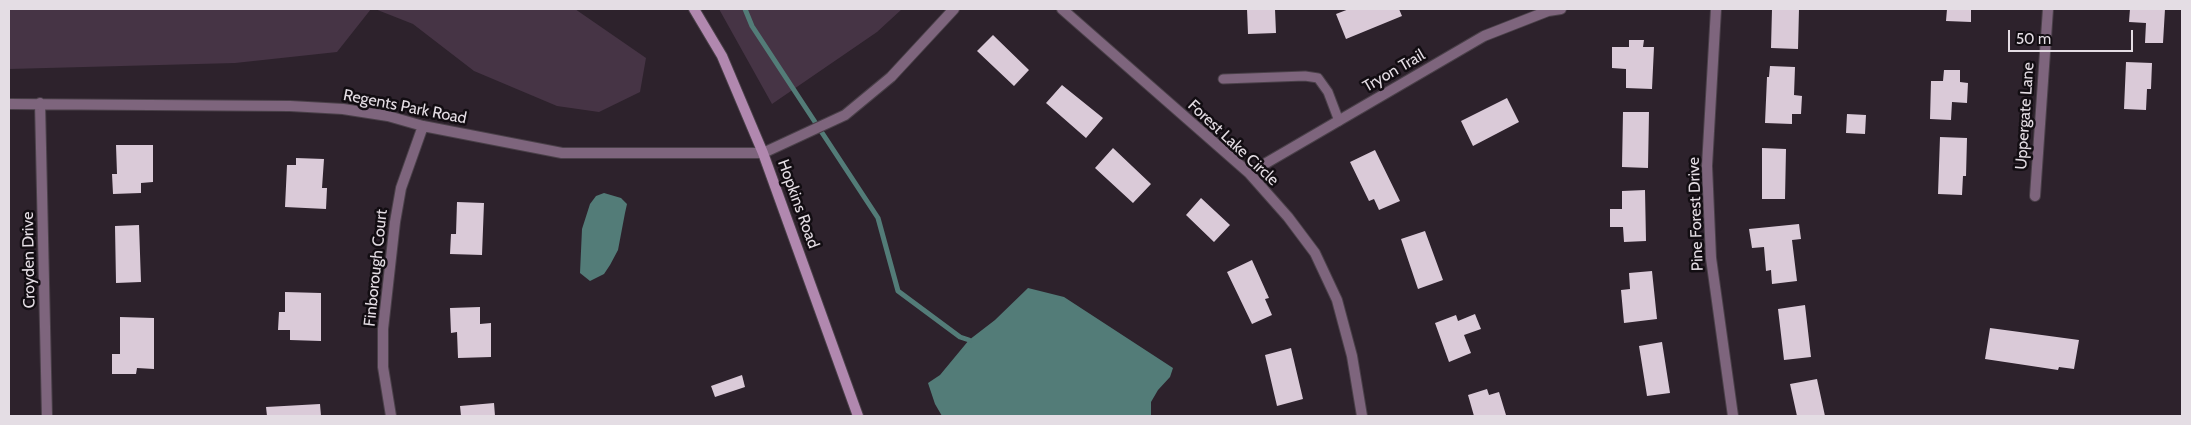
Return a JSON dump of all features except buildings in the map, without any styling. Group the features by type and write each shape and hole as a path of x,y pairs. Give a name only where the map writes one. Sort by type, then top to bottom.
{"main road":[{"name":"Hopkins Road","path":"694,9 722,56 763,153 858,416"}],"street":[{"path":"763,153 845,115 891,77 954,9"},
{"name":"Forest Lake Circle","path":"1062,9 1249,173 1288,217 1315,253 1338,300 1352,356 1362,416"},
{"name":"Tryon Trail","path":"1249,173 1484,36 1548,11 1561,9"},
{"name":"Pine Forest Drive","path":"1716,9 1707,166 1711,258 1733,416"},
{"name":"Uppergate Lane","path":"2035,196 2048,9"},
{"name":"Croyden Drive","path":"40,103 47,416"},
{"name":"Regents Park Road","path":"9,104 290,106 343,109 388,116 423,126 562,153 763,153"},
{"name":"Finborough Court","path":"391,416 383,367 383,329 395,222 401,188 423,126"}],"lane":[{"path":"1223,79 1305,76 1318,78 1328,92 1339,121"}],"shaded area":[{"path":"9,9 371,9 337,52 235,63 9,69"},
{"path":"375,9 575,9 646,58 640,92 599,112 557,106 474,71 413,24"},
{"path":"719,9 902,9 877,32 772,104"},
{"path":"604,193 621,198 627,204 618,250 604,274 590,281 580,273 582,229 590,204 596,196"},
{"path":"1028,288 1064,297 1173,368 1170,377 1158,390 1151,402 1151,416 942,416 935,404 928,383 940,375 969,340 995,320"}],"waterway":[{"path":"745,9 752,26 878,218 898,291 960,337 969,340"}]}
